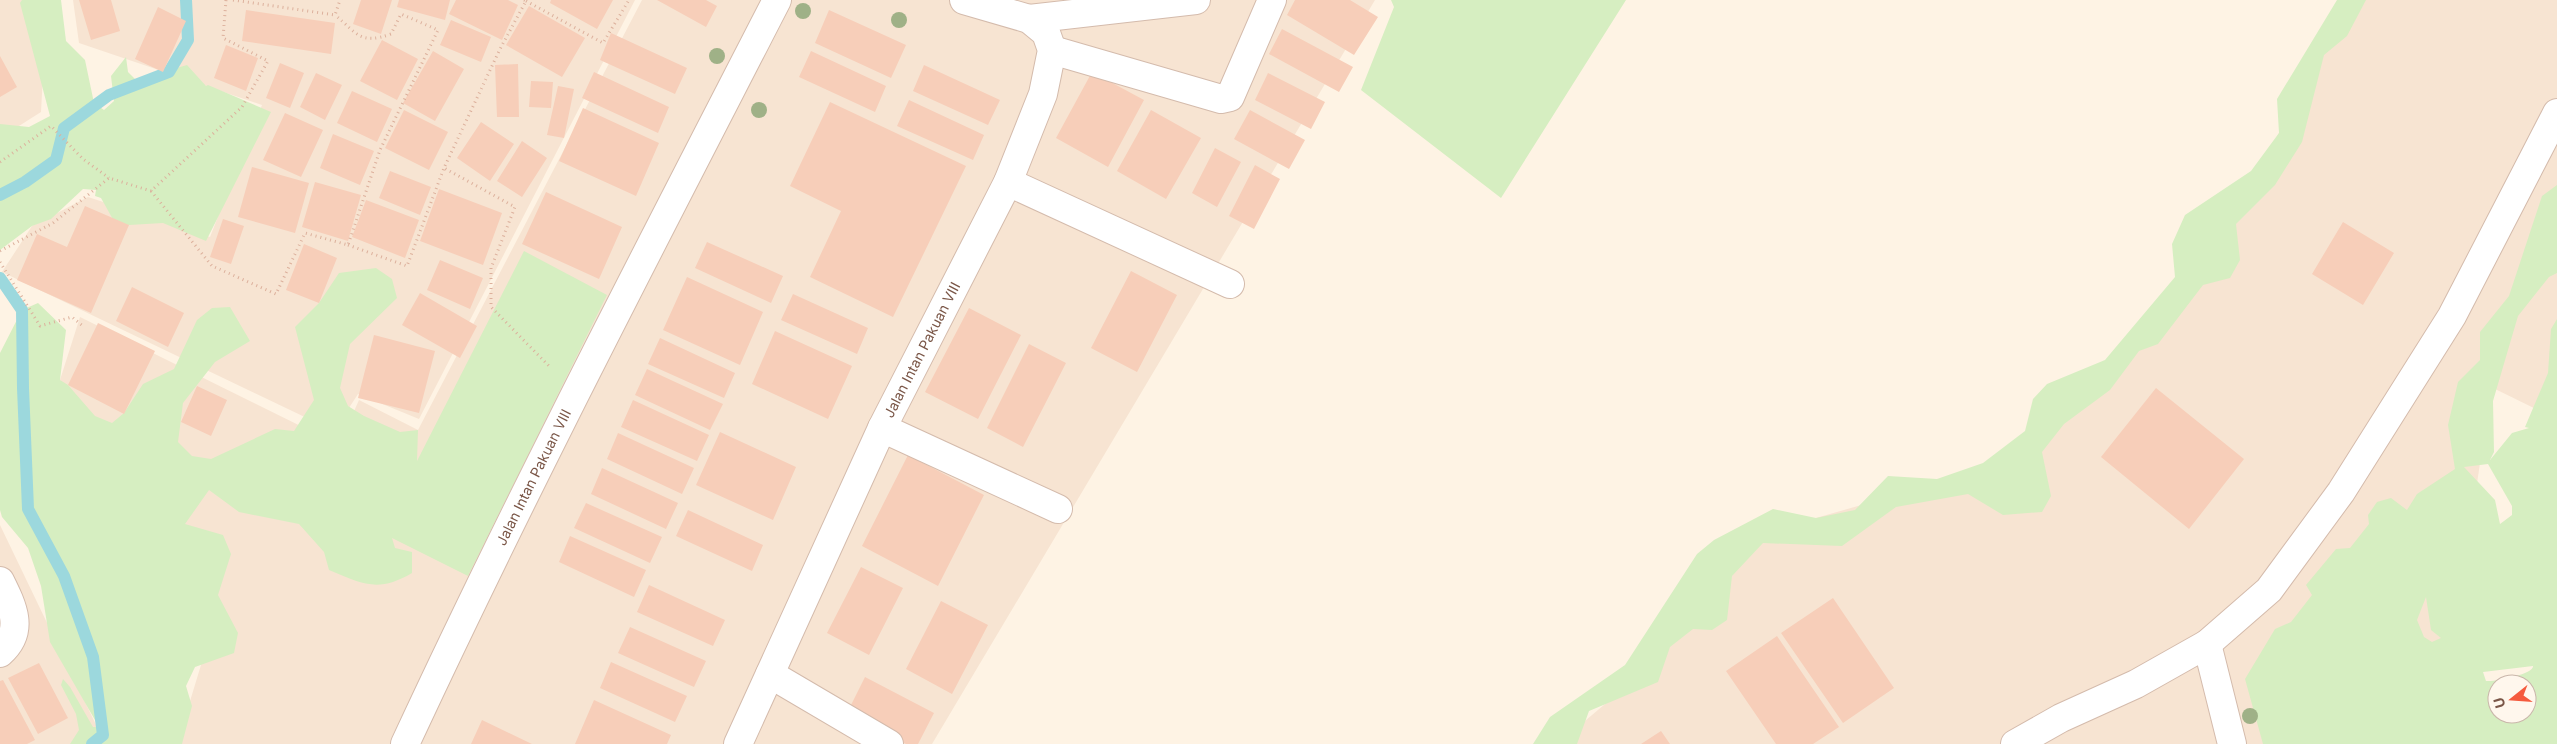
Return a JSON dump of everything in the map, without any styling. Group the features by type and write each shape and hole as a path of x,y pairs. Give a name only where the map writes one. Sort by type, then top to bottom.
{"street":[{"name":"Jalan Intan Pakuan VIII","path":"405,744 466,614 575,393 777,0"},
{"path":"964,0 1029,19 1196,0"},
{"path":"1029,19 1046,33 1052,50 1226,99 1230,97 1272,0"},
{"name":"Jalan Intan Pakuan VIII","path":"738,744 882,428 1008,182 1043,94 1052,50"},
{"path":"2015,744 2061,718 2136,684 2207,644 2269,590 2341,492 2452,316 2557,113"},
{"path":"1008,182 1230,284"},
{"path":"882,428 1058,509"},
{"path":"0,582 10,601 15,620 13,637 0,653"},
{"path":"2207,644 2232,744"},
{"path":"770,674 889,744"}],"path":[{"path":"151,191 242,107 268,61 223,38 226,0"},
{"path":"233,0 335,15 365,39 374,40 391,34 401,14 438,30 380,150 348,245"},
{"path":"335,15 340,0"},
{"path":"0,162 51,126 84,159 109,178 151,191 212,266 276,294 305,233 348,245 406,266 444,168 525,0 603,43 629,0"},
{"path":"444,168 515,207 491,268 492,307 575,393"},
{"path":"0,251 53,223 109,178"},
{"path":"0,262 40,326 72,317 84,326"}],"shaded area":[{"path":"0,0 47,0 41,112 0,138"},
{"path":"73,0 635,0 419,419 358,394 334,431 2,272 32,226 88,197 210,237 262,105 79,43"},
{"path":"642,0 1375,0 932,744 177,744 211,632 60,380 80,317 339,445 359,400 418,430"},
{"path":"2353,0 2557,0 2557,405 2554,418 2491,387 2450,670 2487,707 2487,724 2505,724 2525,744 1562,744 1573,731 1655,662 1737,547 1816,518 1973,473 2056,430 2255,176"},
{"path":"0,525 98,729 79,744 0,744"}],"green space":[{"path":"22,0 61,0 66,41 85,60 94,103 104,110 114,101 111,76 126,57 128,72 138,82 152,82 163,72 187,65 206,86 208,85 271,112 206,241 163,223 129,225 115,223 101,198 95,196 96,190 83,189 51,219 32,226 0,250 0,124 29,127 50,116 20,3"},
{"path":"1391,0 1626,0 1501,198 1361,90 1394,7"},
{"path":"2337,0 2366,0 2347,36 2324,55 2302,142 2275,185 2236,224 2240,260 2230,278 2203,285 2158,344 2139,351 2110,390 2064,424 2042,452 2051,496 2042,512 2003,515 1968,494 1896,507 1842,546 1763,543 1732,576 1727,620 1712,630 1693,629 1670,647 1658,682 1589,711 1577,744 1533,744 1550,717 1625,665 1697,554 1714,540 1773,509 1816,518 1855,510 1888,476 1937,479 1983,463 2025,431 2033,399 2047,384 2105,360 2175,277 2172,244 2185,215 2251,171 2279,133 2277,99"},
{"path":"2557,185 2557,273 2549,277 2518,316 2493,401 2494,452 2490,460 2512,433 2529,428 2525,427 2548,373 2551,329 2557,319 2557,744 2263,744 2245,679 2275,629 2291,622 2312,595 2306,585 2336,549 2350,548 2369,524 2368,515 2377,502 2391,498 2407,510 2417,494 2455,469 2448,425 2458,382 2480,360 2480,332 2509,296 2542,196","holes":["2488,464 2512,506 2512,515 2500,524 2495,500 2464,467","2426,597 2431,630 2441,638 2432,642 2424,637 2417,620"]},
{"path":"524,251 607,295 468,576 392,538 395,548 412,552 412,573 380,585 361,582 329,570 324,552 299,524 239,512 209,490 185,524 223,535 231,554 218,595 238,633 234,653 195,667 186,686 192,706 182,744 70,744 79,730 76,714 61,685 63,679 70,687 93,727 99,727 50,642 41,586 28,548 2,517 0,510 0,353 22,310 38,303 66,330 60,380 68,385 95,416 112,423 124,413 143,384 174,369 197,320 212,308 230,307 250,341 215,362 183,403 178,442 192,456 211,459 275,429 294,431 314,400 295,327 319,303 339,273 376,268 392,279 397,298 350,344 340,388 348,406 364,416 400,432 418,430 417,461"}],"building":[{"path":"79,0 111,0 120,31 91,40"},
{"path":"361,0 392,0 381,34 353,24"},
{"path":"399,0 450,0 445,20 397,7"},
{"path":"456,0 508,0 518,5 502,40 449,14"},
{"path":"551,0 613,0 597,29 550,3"},
{"path":"657,0 706,0 717,6 706,27"},
{"path":"1295,0 1350,0 1378,17 1354,55 1287,15"},
{"path":"529,6 585,38 562,77 506,45"},
{"path":"158,7 186,21 163,72 135,59"},
{"path":"246,10 335,23 331,54 242,41"},
{"path":"829,10 906,45 891,78 815,43"},
{"path":"451,20 491,37 481,62 440,45"},
{"path":"1282,29 1353,67 1339,92 1269,54"},
{"path":"611,33 687,68 675,94 600,60"},
{"path":"382,40 418,59 397,100 360,81"},
{"path":"226,45 258,58 246,91 214,78"},
{"path":"433,51 464,69 435,121 403,103"},
{"path":"811,51 886,86 875,112 799,77"},
{"path":"0,56 17,87 0,97"},
{"path":"280,63 304,73 290,108 266,98"},
{"path":"518,64 519,117 497,117 495,65"},
{"path":"924,65 1000,100 988,125 913,91"},
{"path":"594,72 669,107 658,133 582,98"},
{"path":"1092,72 1144,100 1108,167 1056,138"},
{"path":"316,73 342,85 325,120 300,107"},
{"path":"1268,73 1325,102 1311,129 1255,100"},
{"path":"531,81 553,82 551,108 529,107"},
{"path":"558,86 574,89 564,138 547,135"},
{"path":"352,91 392,109 377,142 337,123"},
{"path":"909,100 984,135 973,160 897,126"},
{"path":"830,102 966,166 893,317 810,277 841,211 790,186"},
{"path":"583,108 659,143 636,196 559,161"},
{"path":"404,110 448,132 429,170 385,148"},
{"path":"1151,110 1201,138 1166,199 1117,171"},
{"path":"1250,110 1305,140 1289,169 1234,139"},
{"path":"285,113 323,130 301,177 263,160"},
{"path":"481,122 514,144 490,181 457,158"},
{"path":"333,134 374,151 360,185 320,168"},
{"path":"522,141 547,158 522,197 497,181"},
{"path":"1215,148 1241,162 1217,207 1192,193"},
{"path":"1255,165 1280,179 1254,229 1229,216"},
{"path":"252,167 309,183 295,233 238,217"},
{"path":"390,171 431,187 420,215 379,198"},
{"path":"315,182 361,195 348,241 302,227"},
{"path":"439,189 502,213 483,265 420,241"},
{"path":"546,192 622,227 599,279 522,244"},
{"path":"366,200 419,220 405,258 352,237"},
{"path":"85,206 129,225 91,313 17,280 37,234 67,247"},
{"path":"223,219 244,226 231,264 210,257"},
{"path":"2343,222 2394,253 2363,305 2312,274"},
{"path":"707,242 783,276 771,303 695,268"},
{"path":"304,244 337,258 319,303 286,290"},
{"path":"440,260 483,278 470,309 427,290"},
{"path":"1131,271 1177,295 1137,372 1091,348"},
{"path":"687,277 763,312 740,365 663,330"},
{"path":"132,287 184,313 168,347 116,321"},
{"path":"420,293 477,326 460,358 402,325"},
{"path":"793,294 868,328 857,354 781,320"},
{"path":"969,308 1021,335 978,419 925,392"},
{"path":"98,323 155,351 124,414 68,385"},
{"path":"775,331 852,366 828,419 752,384"},
{"path":"374,335 435,351 419,413 358,398"},
{"path":"660,338 735,373 724,398 648,364"},
{"path":"1029,344 1066,363 1023,447 987,428"},
{"path":"647,369 723,404 710,430 635,395"},
{"path":"197,386 227,400 211,436 181,422"},
{"path":"2156,388 2244,459 2189,529 2101,457"},
{"path":"633,400 709,435 697,461 621,427"},
{"path":"720,432 796,467 773,520 696,485"},
{"path":"618,433 694,468 682,494 607,459"},
{"path":"908,455 984,495 938,586 862,546"},
{"path":"602,468 678,503 666,529 591,494"},
{"path":"586,503 662,537 650,563 574,528"},
{"path":"688,510 763,545 752,571 676,536"},
{"path":"570,536 646,570 634,597 559,562"},
{"path":"861,567 903,588 869,655 827,633"},
{"path":"649,585 725,620 713,646 637,612"},
{"path":"1833,598 1894,688 1843,723 1781,633"},
{"path":"941,601 988,625 952,694 906,669"},
{"path":"630,627 706,661 694,687 618,653"},
{"path":"1777,636 1839,727 1813,744 1776,744 1726,671"},
{"path":"611,662 687,696 675,722 600,688"},
{"path":"39,663 68,718 38,734 8,678"},
{"path":"865,677 934,713 918,744 906,744 847,713"},
{"path":"3,680 35,740 27,744 0,744 0,681"},
{"path":"594,700 671,735 667,744 575,744"},
{"path":"482,720 532,744 471,744"},
{"path":"1661,731 1670,744 1641,744"}],"waterway":[{"path":"0,195 25,182 56,160 64,128 109,95 169,72 188,40 186,0"},
{"path":"0,278 22,310 28,509 64,576 93,657 103,735 92,744"}]}
